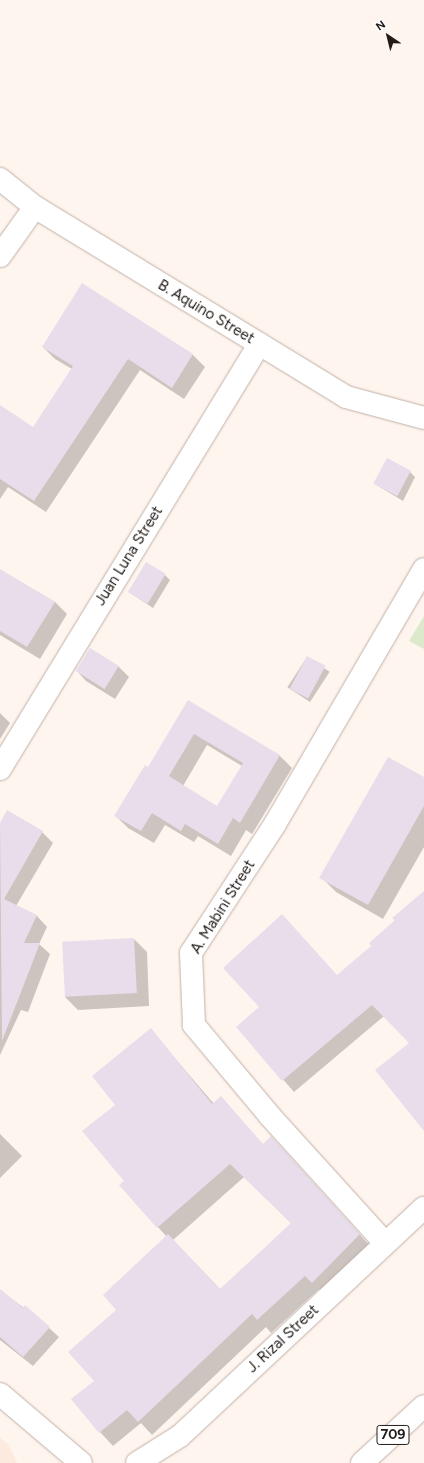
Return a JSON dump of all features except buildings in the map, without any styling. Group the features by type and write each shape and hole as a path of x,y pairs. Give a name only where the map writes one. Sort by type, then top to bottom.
{"street":[{"name":"B. Aquino Street","path":"0,179 35,207 346,396 424,418"},
{"path":"0,256 35,207"},
{"name":"Juan Luna Street","path":"0,769 259,344"},
{"name":"A. Mabini Street","path":"385,1243 270,1116 194,1025 190,953 275,824 424,569"},
{"name":"J. Rizal Street","path":"137,1463 180,1436 424,1208"},
{"path":"0,1394 81,1463"},
{"name":"709","path":"362,1463 424,1406"}],"shaded area":[{"path":"0,1438 8,1444 17,1463 0,1463"}],"green space":[{"path":"424,616 424,649 409,641"}]}
